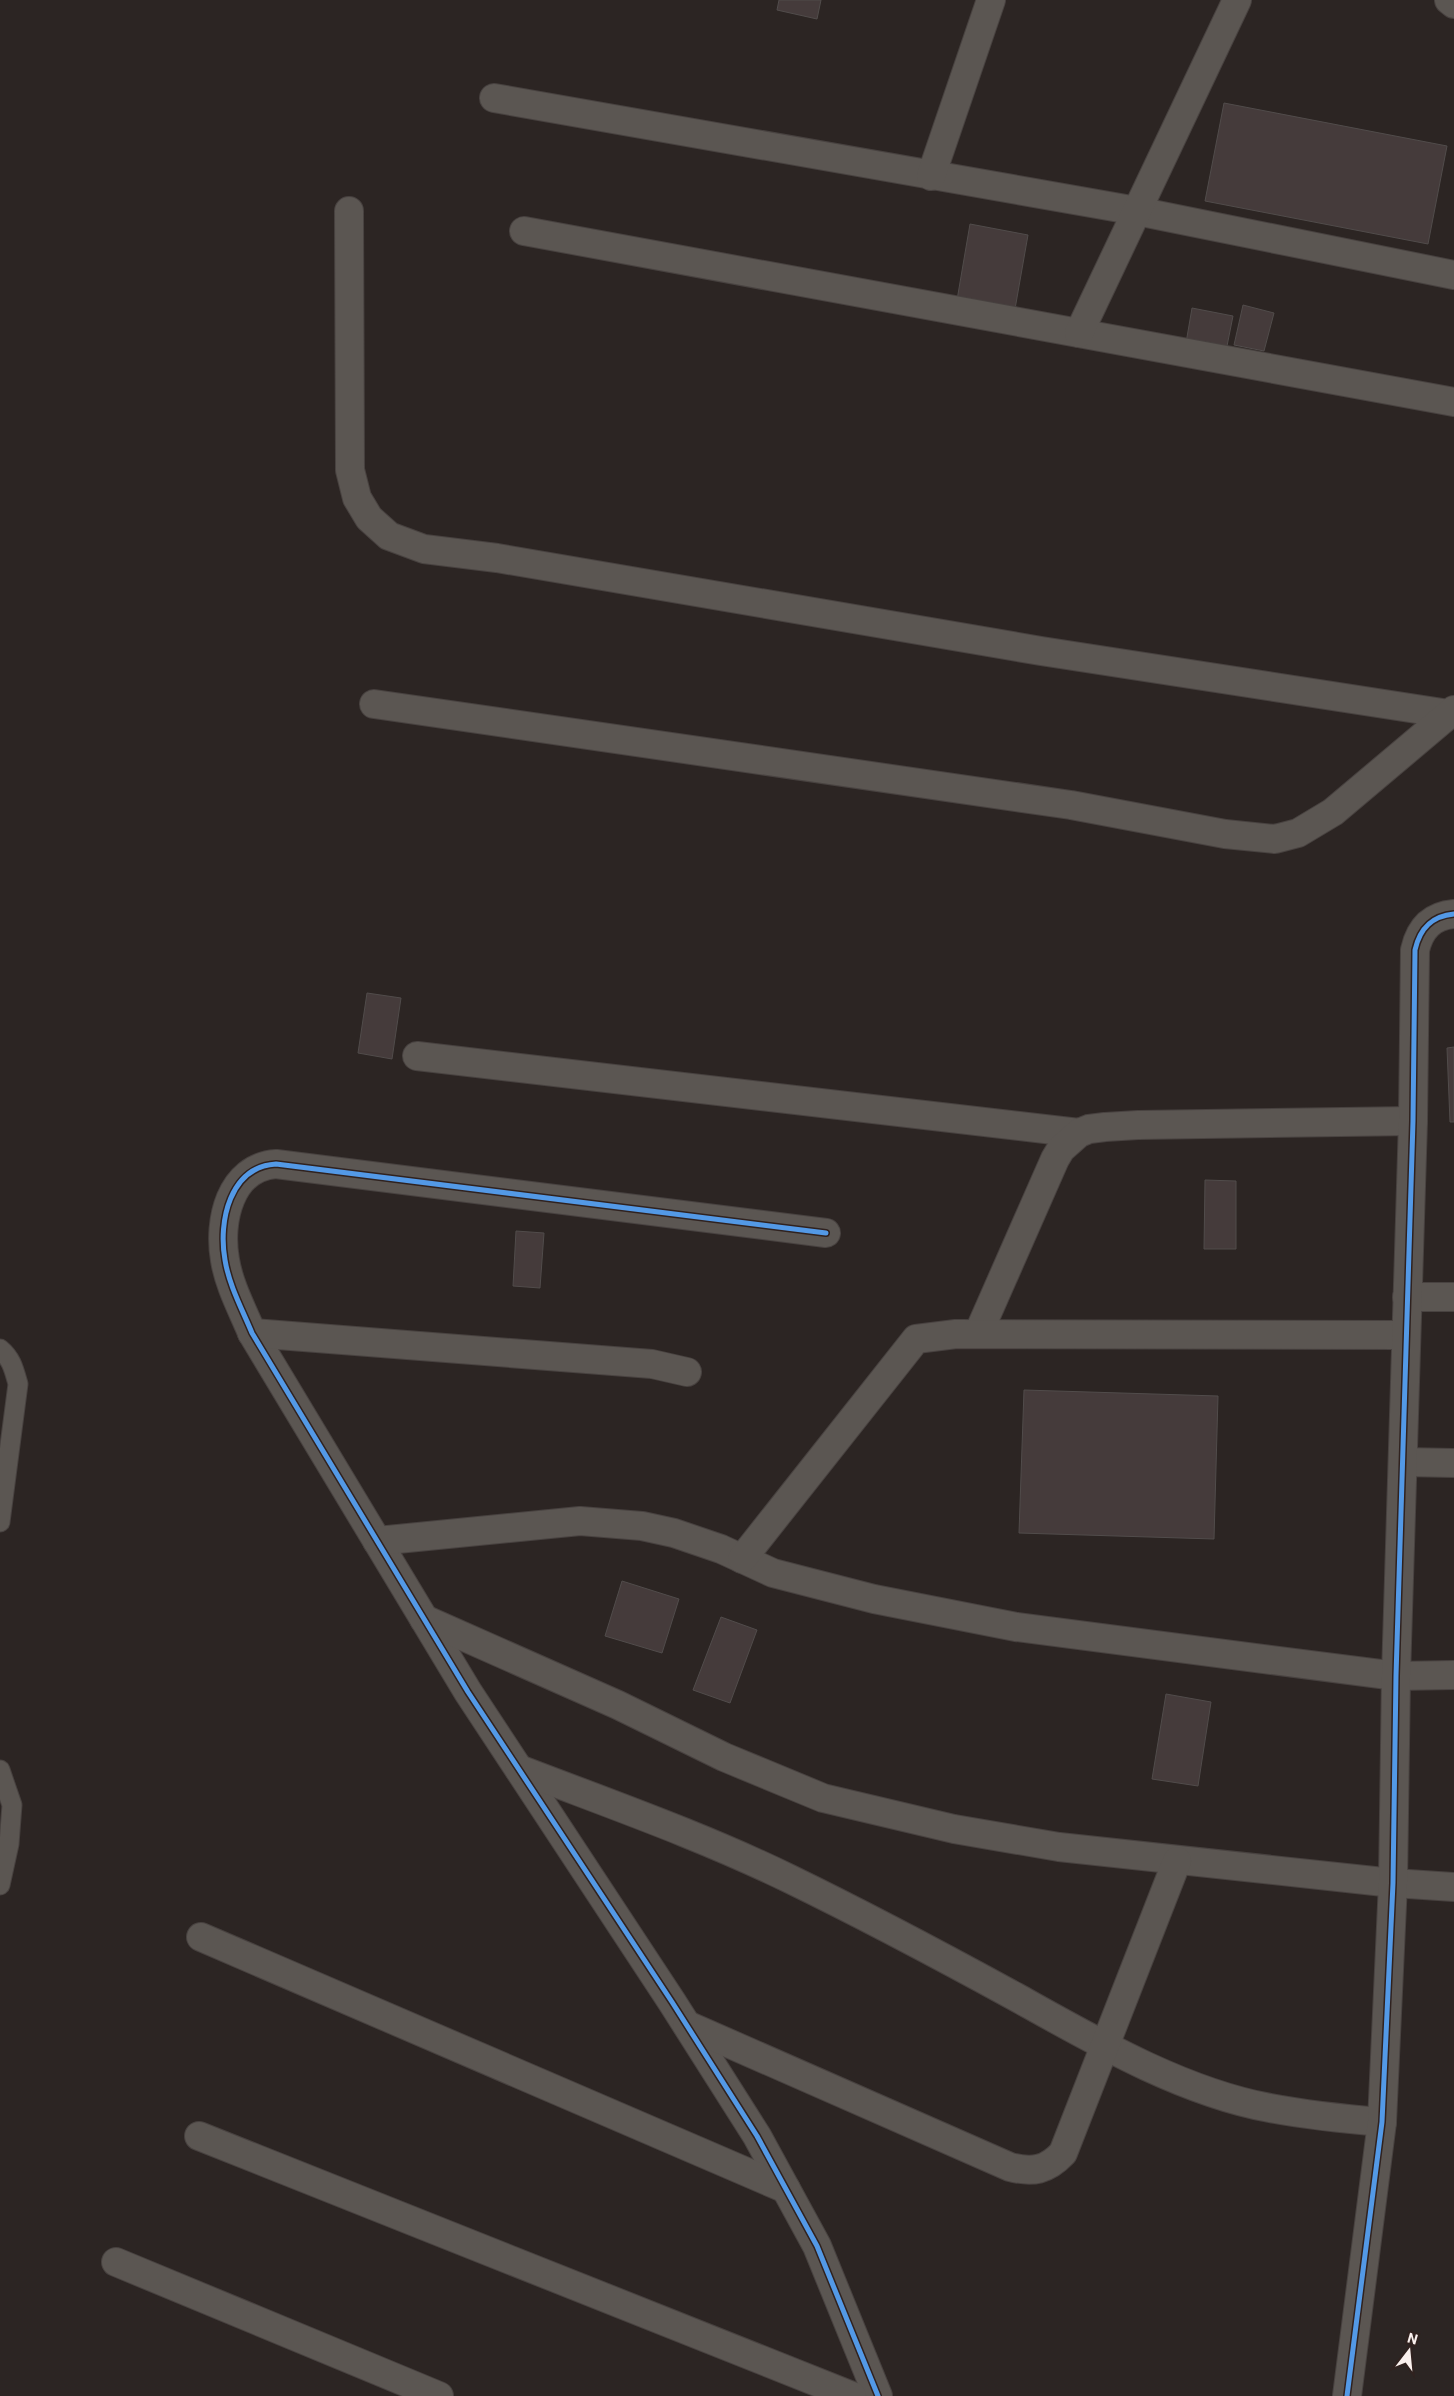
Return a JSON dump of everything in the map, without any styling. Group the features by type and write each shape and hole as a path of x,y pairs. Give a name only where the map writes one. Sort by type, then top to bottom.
{"street":[{"path":"931,176 991,0"},
{"path":"1079,333 1237,0"},
{"path":"1449,0 1454,4"},
{"path":"494,98 1137,211 1454,274"},
{"path":"349,211 350,470 357,498 369,518 389,536 424,548 497,558 1041,651 1452,712"},
{"path":"524,231 1454,402"},
{"path":"374,704 1071,805 1225,834 1275,839 1298,833 1333,812 1452,712"},
{"path":"1347,2396 1382,2122 1393,1883 1396,1676 1413,1121 1415,950 1421,932 1427,924 1435,919 1454,914"},
{"path":"417,1056 1079,1133"},
{"path":"978,1334 1054,1159 1061,1149 1079,1133 1088,1129 1138,1125 1413,1121"},
{"path":"826,1233 276,1164 262,1165 251,1171 239,1182 231,1195 224,1229 225,1260 234,1292 252,1333 468,1692 687,2024 758,2136 817,2246 878,2396"},
{"path":"1407,1297 1454,1297"},
{"path":"252,1333 652,1364 687,1372"},
{"path":"742,1559 916,1339 978,1334 1406,1335"},
{"path":"1403,1462 1454,1463"},
{"path":"377,1541 580,1521 642,1526 674,1533 721,1549 772,1572 856,1595 1016,1627 1396,1676 1454,1675"},
{"path":"424,1619 618,1705 724,1757 823,1798 954,1829 1059,1847 1393,1883 1454,1887"},
{"path":"519,1769 710,1842 788,1878 903,1936 1105,2046 1175,2077 1220,2094 1268,2108 1382,2122"},
{"path":"687,2024 1010,2167 1026,2171 1039,2170 1053,2164 1063,2153 1177,1861"},
{"path":"201,1937 786,2189"},
{"path":"199,2136 852,2396"},
{"path":"116,2262 439,2396"}],"lane":[{"path":"0,1349 7,1355 14,1367 18,1384 0,1522"},
{"path":"0,1770 12,1805 9,1844 0,1885"}],"building":[{"path":"779,0 821,0 817,19 777,10"},
{"path":"1224,103 1447,146 1428,244 1205,201"},
{"path":"970,224 1028,235 1015,309 957,300"},
{"path":"1243,305 1274,313 1264,351 1234,345"},
{"path":"1192,308 1233,316 1226,351 1186,343"},
{"path":"367,993 401,998 392,1059 358,1053"},
{"path":"1454,1047 1454,1122 1450,1122 1447,1048"},
{"path":"1205,1180 1236,1181 1236,1249 1204,1249"},
{"path":"516,1231 544,1233 540,1288 513,1286"},
{"path":"1024,1390 1218,1396 1214,1539 1019,1533"},
{"path":"622,1581 679,1599 662,1653 605,1636"},
{"path":"721,1617 757,1630 730,1703 693,1690"},
{"path":"1166,1694 1211,1702 1198,1786 1152,1779"}],"cycle path":[{"path":"1347,2396 1382,2122 1393,1883 1396,1676 1413,1121 1415,950 1420,935 1428,924 1439,917 1454,914"},
{"path":"826,1233 276,1164 260,1167 238,1185 226,1213 223,1245 230,1279 252,1333 468,1692 672,2002 757,2136 817,2246 878,2396"}]}
